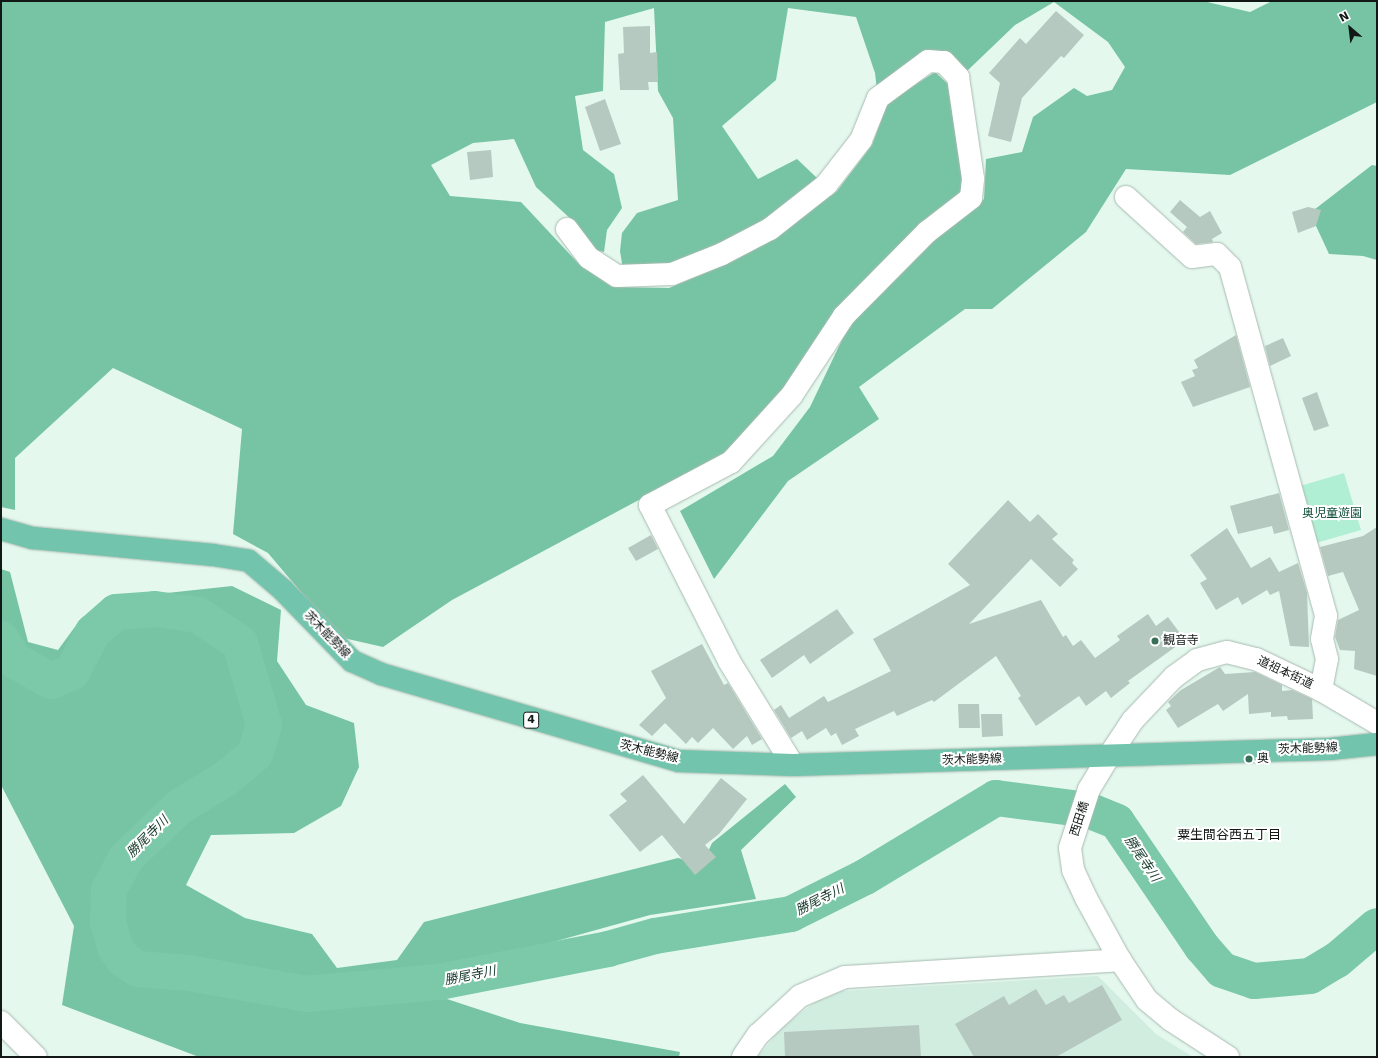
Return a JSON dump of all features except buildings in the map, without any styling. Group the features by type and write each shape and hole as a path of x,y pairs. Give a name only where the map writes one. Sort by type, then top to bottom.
{"main road":[{"name":"茨木能勢線","path":"1,529 33,538 213,555 248,561 283,590 352,661 381,674 679,761 793,765 1330,749 1377,744"}],"street":[{"path":"567,229 589,258 617,276 672,274 722,254 770,230 826,185 862,140 878,98 928,61 944,62 958,76 973,179 971,198 927,232 844,316 792,395 730,462 650,505 729,661 793,765"},
{"path":"1126,197 1192,257 1217,254 1230,268 1326,616 1322,639 1327,659 1321,690"},
{"name":"道祖本街道","path":"1090,789 1108,756 1133,720 1174,676 1197,660 1227,652 1256,659 1321,690 1377,723"},
{"name":"西田橋","path":"1090,789 1070,848 1073,870 1086,898 1120,960"},
{"path":"743,1057 758,1035 800,996 845,977 1120,960 1147,1000 1228,1057"},
{"path":"1,1022 36,1057"}],"shaded area":[{"path":"1098,976 1156,1034 1193,1057 758,1057 781,1028 815,1002 842,991"}],"green space":[{"path":"1,1 1203,1 1250,12 1272,1 1377,1 1377,102 1230,175 1126,169 1086,232 992,309 965,309 859,387 879,419 788,481 714,579 680,511 773,456 810,407 851,321 933,241 984,199 986,159 1022,152 1033,117 1074,88 1087,96 1112,90 1125,67 1108,42 1054,2 1015,25 966,72 948,54 877,90 875,73 856,17 788,8 776,80 722,126 758,179 797,159 817,178 766,222 670,266 623,269 620,251 622,233 637,213 678,200 673,118 658,91 654,8 605,22 603,91 575,96 583,150 614,174 622,208 607,230 604,252 595,250 573,221 536,187 514,139 473,143 431,165 450,196 521,202 578,263 612,287 669,288 724,265 774,238 837,191 872,145 888,102 935,72 948,84 963,182 959,195 786,390 721,456 452,600 383,647 339,637 268,553 233,534 242,429 113,368 15,458 15,510 1,507"},
{"path":"1372,165 1377,166 1377,260 1363,256 1329,254 1310,213"},
{"name":"奥児童遊園","path":"1344,473 1361,530 1316,543 1300,486"},
{"path":"1,569 10,572 28,642 58,650 77,624 83,635 68,666 51,671 20,654 1,625"},
{"path":"232,586 281,610 277,661 306,705 354,723 359,767 341,806 294,833 211,835 186,885 245,918 312,934 337,968 397,960 424,922 678,858 702,865 712,843 785,784 796,797 741,850 756,899 650,915 441,973 309,988 193,968 145,963 129,954 123,945 116,922 114,893 133,861 180,813 227,786 259,757 270,726 245,643 199,610 154,603 167,593"},
{"path":"157,617 196,621 231,650 237,678 254,724 247,749 174,802 119,851 99,888 101,924 107,948 115,960 133,976 300,1007 447,999 520,1023 680,1052 679,1057 199,1057 62,1005 74,926 1,785 1,658 7,667 48,690 76,678 100,640 119,620"}],"waterway":[{"name":"勝尾寺川","path":"1,639 14,660 51,681 72,672 93,632 116,612 155,609 198,615 240,643 264,725 255,754 225,779 179,807 126,858 109,890 108,922 115,947 123,959 138,969 189,973 307,994 439,982 608,949 655,936 791,914 865,877 996,798 1088,810 1117,822 1202,947 1222,970 1254,981 1310,976 1337,960 1377,926"}],"place":[{"name":"観音寺","path":"1155,641"},
{"name":"奥","path":"1249,759"}],"district":[{"name":"粟生間谷西五丁目","path":"1229,835"}]}
